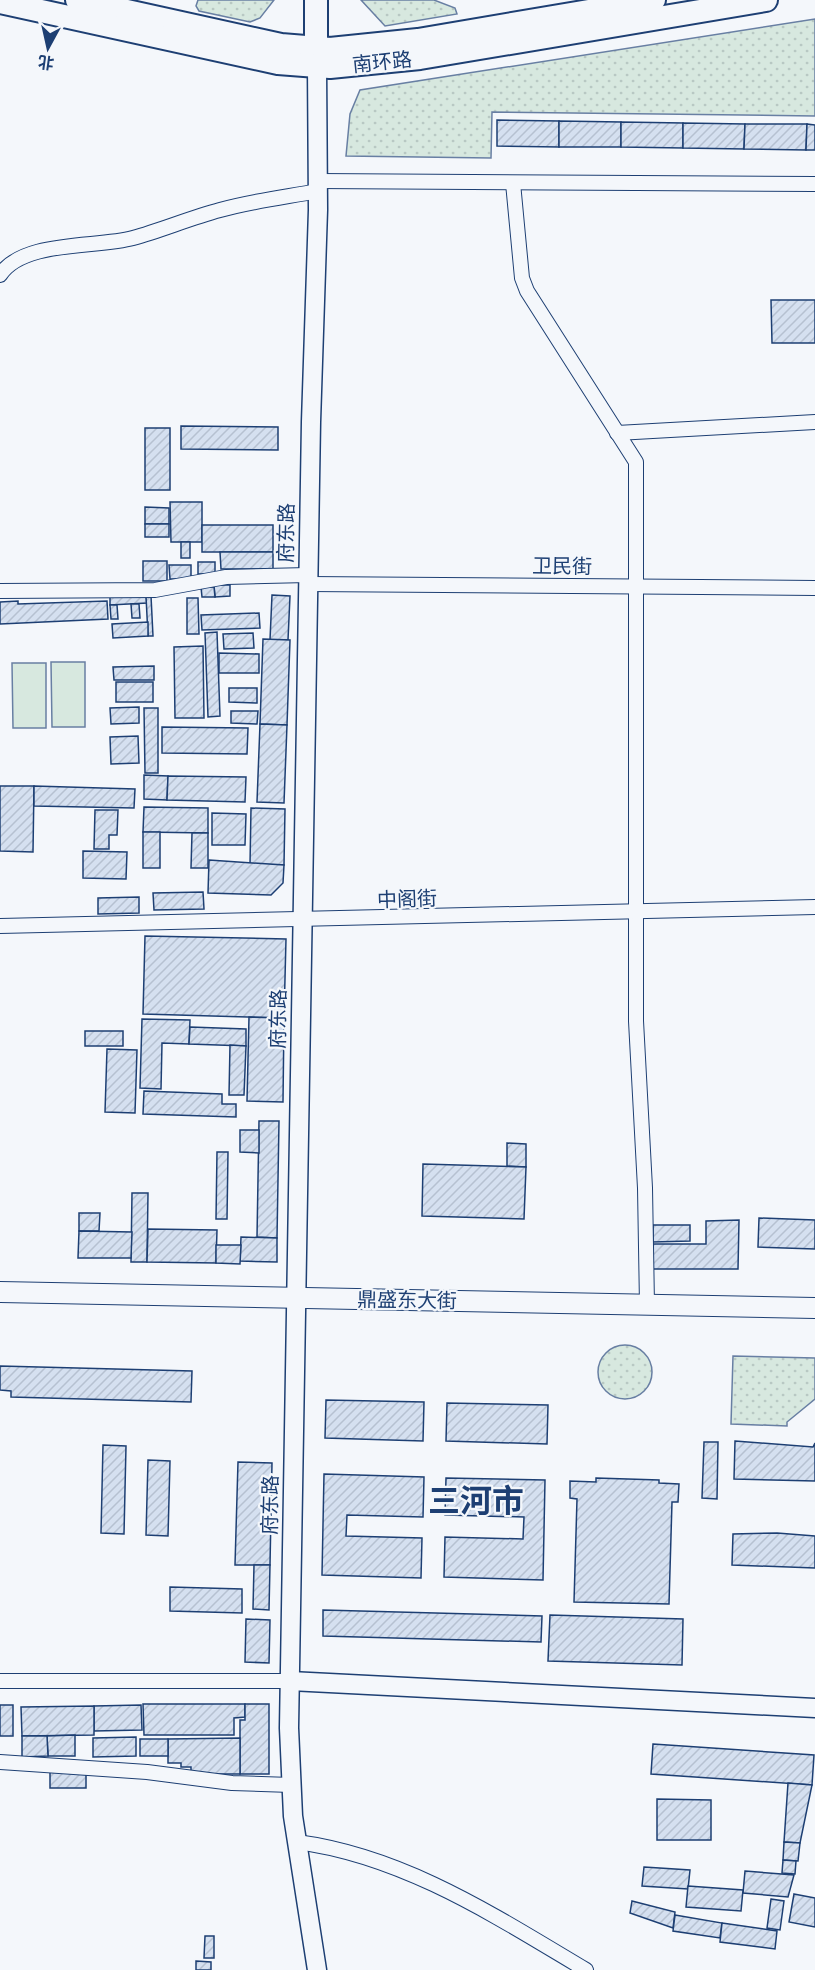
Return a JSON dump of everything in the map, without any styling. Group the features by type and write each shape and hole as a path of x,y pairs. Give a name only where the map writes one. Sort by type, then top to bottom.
{"main road":[{"name":"南环路","path":"77,0 281,45 316,58 368,65 766,0"},
{"path":"316,0 316,58"},
{"name":"南环路","path":"0,2 278,63 316,58 366,46 418,40 654,0"},
{"name":"鼎盛东大街","path":"0,1292 815,1308"}],"street":[{"name":"府东路","path":"316,58 318,186 308,579 290,1681 291,1785 297,1842 317,1970"},
{"path":"513,183 524,285 636,462 638,587 636,1021 645,1188 647,1305"},
{"path":"0,275 6,265 56,249 130,239 221,210 318,186 513,183 815,184"},
{"path":"617,433 815,422"},
{"name":"卫民街","path":"0,591 155,590 226,578 638,587 815,588"},
{"name":"中阁街","path":"0,927 815,907"},
{"path":"0,1681 290,1681 815,1708"},
{"path":"0,1762 147,1772 232,1783 291,1785"},
{"path":"297,1842 334,1847 386,1862 440,1887 586,1970"}],"shaded area":[{"path":"198,0 274,0 260,18 250,22 199,11 196,6"},
{"path":"361,0 434,0 455,8 457,14 385,26"},
{"path":"815,19 815,116 492,112 491,158 346,156 350,114 360,90"},
{"path":"51,662 85,662 85,727 52,727"},
{"path":"12,663 46,663 46,728 13,728"},
{"path":"620,1345 630,1345 640,1349 648,1357 652,1372 648,1387 640,1395 630,1399 620,1399 610,1395 602,1387 598,1377 598,1367 602,1357 610,1349"},
{"path":"733,1356 815,1358 815,1399 787,1422 787,1426 731,1424"}],"building":[{"path":"497,120 559,121 559,147 497,146"},
{"path":"559,121 621,122 621,147 559,147"},
{"path":"621,122 683,123 683,148 621,147"},
{"path":"683,123 745,124 744,149 683,148"},
{"path":"745,124 807,124 806,150 744,149"},
{"path":"807,124 815,125 815,150 806,150"},
{"path":"771,300 815,300 815,343 772,343"},
{"path":"181,426 278,427 278,450 181,449"},
{"path":"145,428 170,428 170,490 145,490"},
{"path":"170,502 202,502 202,542 171,542"},
{"path":"145,507 169,508 169,524 145,524"},
{"path":"145,524 169,524 169,537 145,537"},
{"path":"202,525 273,525 273,552 202,552"},
{"path":"181,542 190,542 190,558 181,558"},
{"path":"220,552 273,552 273,569 221,569"},
{"path":"143,561 167,561 167,581 143,581"},
{"path":"198,562 215,562 215,574 198,574"},
{"path":"169,565 191,565 191,579 170,579"},
{"path":"214,585 230,585 230,596 215,597"},
{"path":"201,587 214,587 215,597 202,597"},
{"path":"272,595 290,596 288,640 270,640"},
{"path":"146,596 147,603 110,605 110,597"},
{"path":"146,596 151,596 153,636 148,636"},
{"path":"187,598 198,598 199,634 187,634"},
{"path":"18,601 18,604 107,601 108,619 0,624 0,602"},
{"path":"131,604 139,604 140,618 132,618"},
{"path":"110,605 117,605 118,619 111,619"},
{"path":"259,613 260,628 202,630 201,615"},
{"path":"148,622 148,636 113,638 112,624"},
{"path":"217,632 220,716 208,717 205,633"},
{"path":"253,633 254,648 224,649 223,634"},
{"path":"263,639 290,640 287,725 260,724"},
{"path":"203,646 204,718 175,718 174,647"},
{"path":"219,653 259,654 259,673 219,673"},
{"path":"154,666 154,680 114,680 113,667"},
{"path":"116,682 153,682 153,702 116,702"},
{"path":"229,688 257,688 257,703 229,702"},
{"path":"139,707 139,723 111,724 110,708"},
{"path":"144,708 158,708 158,773 145,773"},
{"path":"231,711 258,711 257,724 231,723"},
{"path":"260,724 287,725 284,803 257,802"},
{"path":"162,727 248,728 247,754 162,753"},
{"path":"138,736 139,763 111,764 110,737"},
{"path":"144,775 168,776 167,800 144,799"},
{"path":"168,776 246,777 245,802 167,800"},
{"path":"0,786 34,786 33,852 0,851"},
{"path":"34,786 135,789 134,808 34,806"},
{"path":"144,807 208,808 208,833 143,832"},
{"path":"251,808 285,809 284,865 250,865"},
{"path":"95,810 118,810 117,835 109,835 109,849 94,849"},
{"path":"212,813 246,814 245,845 212,845"},
{"path":"143,832 160,832 160,868 143,868"},
{"path":"192,833 208,833 208,868 191,868"},
{"path":"83,851 127,852 126,879 83,878"},
{"path":"209,860 284,865 283,883 271,895 208,893"},
{"path":"203,892 204,909 154,910 153,893"},
{"path":"139,897 139,913 98,914 98,898"},
{"path":"145,936 286,939 284,1018 143,1014"},
{"path":"249,1017 284,1018 283,1102 247,1101"},
{"path":"142,1019 190,1020 189,1044 162,1043 161,1089 140,1088"},
{"path":"190,1027 246,1029 246,1046 189,1044"},
{"path":"85,1031 123,1031 123,1046 85,1046"},
{"path":"230,1045 246,1046 244,1095 229,1095"},
{"path":"107,1049 137,1050 135,1113 105,1112"},
{"path":"144,1091 222,1094 222,1104 236,1104 236,1117 143,1114"},
{"path":"259,1121 279,1121 277,1238 257,1237"},
{"path":"240,1130 259,1130 259,1153 240,1152"},
{"path":"507,1143 526,1144 526,1167 507,1166"},
{"path":"217,1152 228,1152 227,1219 216,1219"},
{"path":"423,1164 526,1167 524,1219 422,1216"},
{"path":"132,1193 148,1193 147,1262 131,1262"},
{"path":"79,1213 100,1213 99,1231 79,1231"},
{"path":"759,1218 815,1220 815,1249 758,1247"},
{"path":"739,1220 738,1269 653,1269 653,1244 706,1244 706,1221"},
{"path":"653,1225 690,1225 690,1241 653,1242"},
{"path":"148,1229 217,1230 216,1263 147,1262"},
{"path":"79,1231 132,1232 131,1258 78,1258"},
{"path":"241,1237 277,1238 277,1262 240,1261"},
{"path":"216,1245 241,1245 240,1264 216,1263"},
{"path":"0,1366 192,1371 191,1402 11,1397 11,1391 0,1390"},
{"path":"326,1400 424,1402 423,1441 325,1438"},
{"path":"447,1403 548,1405 547,1444 446,1441"},
{"path":"735,1441 813,1447 815,1443 815,1481 734,1479"},
{"path":"704,1442 718,1442 717,1499 702,1498"},
{"path":"103,1445 126,1446 124,1534 101,1533"},
{"path":"148,1460 170,1461 168,1536 146,1535"},
{"path":"238,1462 272,1463 270,1565 235,1565"},
{"path":"324,1474 424,1477 423,1517 347,1515 346,1536 422,1538 421,1578 322,1575"},
{"path":"446,1478 545,1480 543,1580 444,1577 445,1537 523,1539 524,1517 445,1515"},
{"path":"596,1478 659,1480 659,1483 679,1484 678,1502 672,1502 669,1604 574,1602 577,1499 570,1498 570,1481 596,1482"},
{"path":"777,1533 815,1536 815,1568 732,1565 733,1534"},
{"path":"254,1565 270,1565 269,1610 253,1609"},
{"path":"170,1587 242,1589 242,1613 170,1611"},
{"path":"323,1610 542,1616 541,1642 323,1636"},
{"path":"550,1615 683,1619 682,1665 548,1661"},
{"path":"246,1619 270,1620 269,1663 245,1662"},
{"path":"143,1704 245,1704 245,1717 234,1718 234,1735 144,1735"},
{"path":"245,1704 269,1704 269,1774 240,1774 240,1720 245,1720"},
{"path":"0,1705 13,1705 13,1736 0,1736"},
{"path":"141,1705 142,1730 94,1731 94,1706"},
{"path":"94,1706 94,1735 22,1736 21,1707"},
{"path":"75,1735 75,1756 48,1756 47,1736"},
{"path":"22,1736 47,1736 48,1756 22,1757"},
{"path":"136,1737 136,1756 93,1757 93,1738"},
{"path":"240,1738 240,1774 191,1774 191,1767 181,1767 181,1763 168,1763 168,1739"},
{"path":"140,1739 168,1739 168,1756 140,1756"},
{"path":"653,1744 814,1755 812,1785 651,1774"},
{"path":"50,1771 86,1771 86,1788 50,1788"},
{"path":"788,1783 812,1785 800,1843 784,1842"},
{"path":"657,1799 711,1800 711,1840 657,1840"},
{"path":"784,1842 800,1843 798,1861 783,1860"},
{"path":"783,1860 796,1861 795,1874 782,1873"},
{"path":"644,1867 690,1870 688,1889 642,1886"},
{"path":"745,1871 794,1875 788,1897 743,1893"},
{"path":"688,1886 743,1890 741,1911 686,1907"},
{"path":"794,1894 815,1898 815,1927 789,1922"},
{"path":"771,1899 784,1901 780,1930 767,1928"},
{"path":"632,1901 675,1912 673,1928 630,1913"},
{"path":"675,1915 722,1923 720,1938 673,1931"},
{"path":"722,1923 777,1931 775,1949 720,1942"},
{"path":"205,1936 214,1936 214,1958 204,1958"},
{"path":"196,1961 211,1962 211,1970 196,1970"}],"district":[{"name":"三河市","path":"476,1501"}]}
